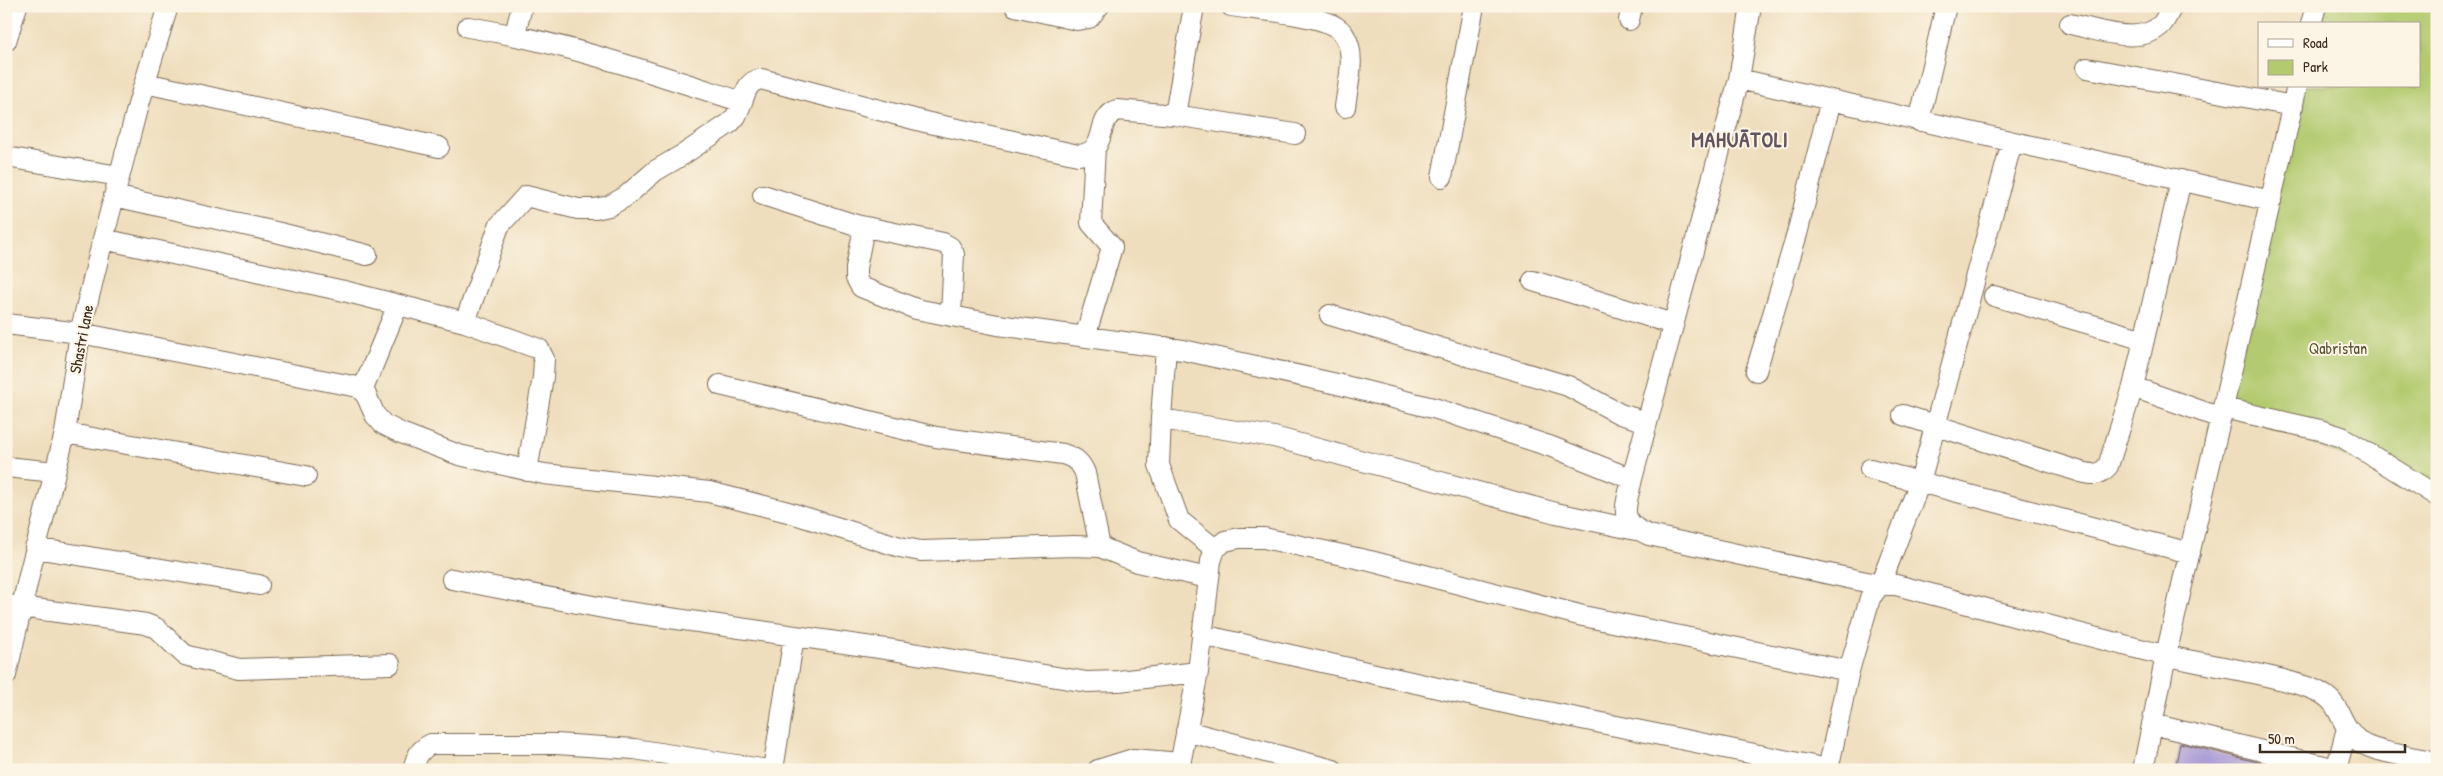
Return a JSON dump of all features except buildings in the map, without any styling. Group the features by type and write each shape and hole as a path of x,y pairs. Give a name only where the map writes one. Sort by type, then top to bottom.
{"street":[{"path":"6,41 17,6"},
{"name":"Shastri lane","path":"6,675 14,606 35,548 65,433 80,333 119,176 168,6"},
{"path":"516,34 522,6"},
{"path":"1015,6 1077,20 1089,18 1099,6"},
{"path":"1175,115 1194,6"},
{"path":"1231,6 1306,18 1337,27 1345,35 1349,47 1350,60 1345,107"},
{"path":"1442,177 1474,6"},
{"path":"1636,530 1628,523 1625,513 1632,478 1739,78 1751,6"},
{"path":"1920,120 1946,6"},
{"path":"2070,24 2129,35 2140,35 2154,30 2163,23 2172,6"},
{"path":"2312,22 2315,6"},
{"path":"468,27 516,34 594,54 742,102"},
{"path":"2087,68 2293,106"},
{"path":"1739,78 2271,201"},
{"path":"464,322 500,226 526,196 578,209 595,209 609,206 625,197 655,170 684,154 730,123 736,116 749,85 754,80 761,80 925,122 1078,155 1088,154 1095,148 1100,139 1105,118 1117,110 1175,115 1296,134"},
{"path":"145,83 439,147"},
{"path":"2143,770 2166,656 2297,88"},
{"path":"1756,371 1797,234 1831,100"},
{"path":"1202,635 1518,706 1828,769 1849,671 1870,598 1880,585 1918,483 2012,142"},
{"path":"1085,336 1112,247 1091,223 1095,148"},
{"path":"6,156 119,176"},
{"path":"1903,415 2093,475 2102,473 2108,466 2133,387 2181,180"},
{"path":"763,194 856,225 943,243 954,254 951,316"},
{"path":"114,196 367,255"},
{"path":"856,225 862,233 856,268 856,278 861,286 916,309 998,325 1166,348 1327,382 1437,409 1552,448 1632,478"},
{"path":"103,239 344,291 464,322 527,343 538,349 544,359 543,377 527,471"},
{"path":"1533,281 1673,324"},
{"path":"1994,296 2144,340"},
{"path":"398,305 363,389 375,415 384,424 401,433 459,455 527,471 709,492 788,512 900,548 921,551 1074,546 1100,548 1137,562 1208,578"},
{"path":"1330,315 1568,386 1620,414 1647,422"},
{"path":"6,324 80,333 358,387 366,395"},
{"path":"1166,348 1159,465 1179,520 1215,549"},
{"path":"720,385 936,437 1063,454 1075,458 1081,463 1085,473 1100,548"},
{"path":"2133,387 2222,413 2320,430 2342,437 2437,496"},
{"path":"1161,419 1274,437 1556,513 1880,585 1896,585 2166,656 2266,675 2323,693 2336,704 2347,728 2361,743 2371,748 2437,762"},
{"path":"65,433 306,476"},
{"path":"6,467 55,472"},
{"path":"1870,469 2190,553"},
{"path":"1098,770 1133,759 1180,766 1198,672 1208,578 1215,549 1225,541 1239,538 1264,538 1370,561 1583,616 1849,671"},
{"path":"35,548 259,585"},
{"path":"452,579 614,610 1087,682 1118,682 1198,672"},
{"path":"14,606 146,624 156,628 185,656 239,669 390,664"},
{"path":"773,770 794,636"},
{"path":"2152,724 2336,769 2347,728"},
{"path":"1186,732 1333,770"},
{"path":"413,770 422,748 431,744 556,744 634,749 768,770"}],"green space":[{"name":"Qabristan","path":"2323,6 2437,6 2437,488 2418,486 2223,408 2302,88 2420,88 2420,22 2319,22"}],"district":[{"name":"MAHUĀTOLI","path":"1740,139"}]}
